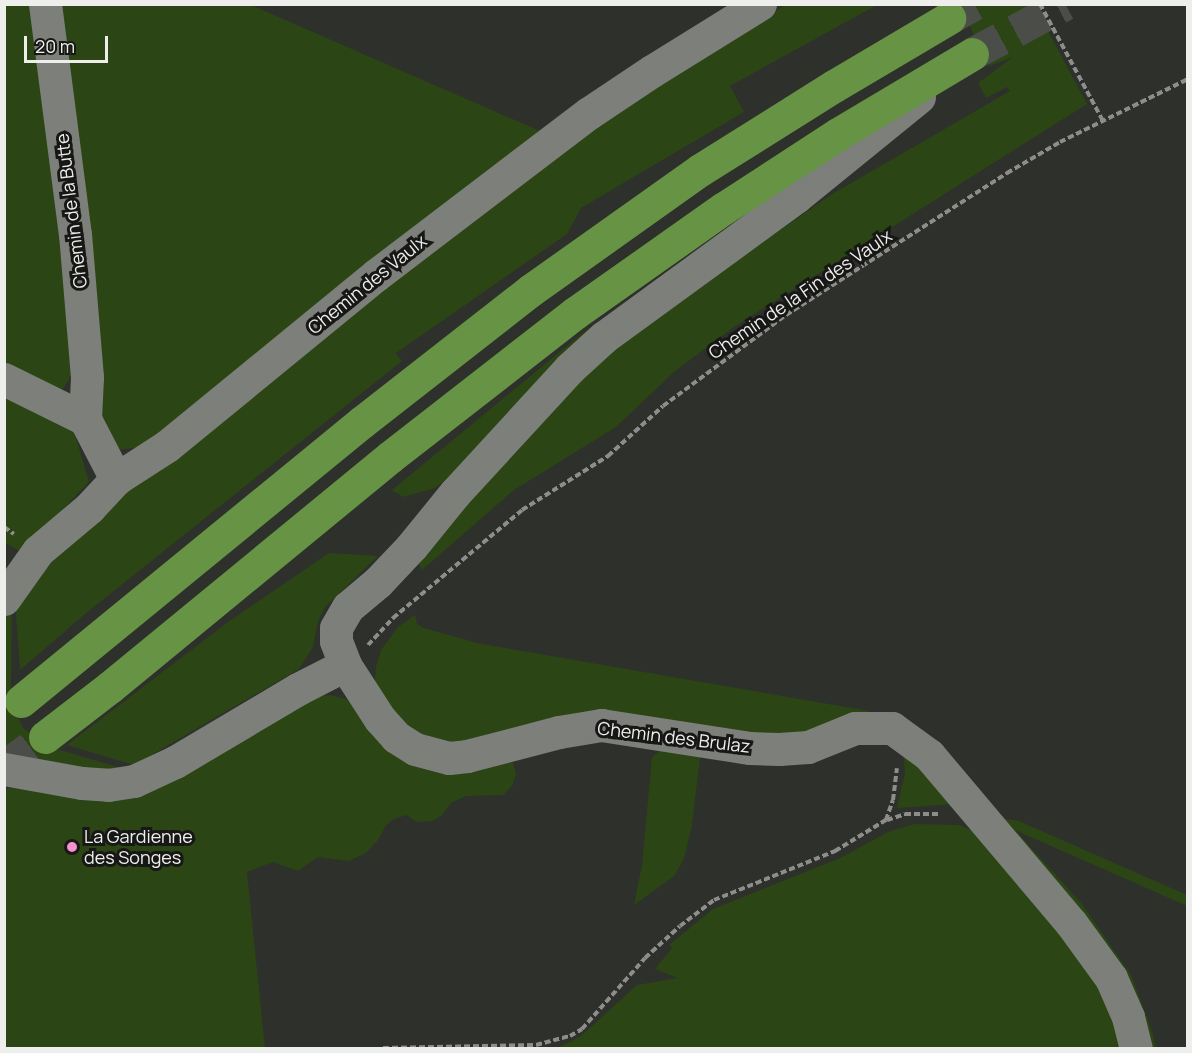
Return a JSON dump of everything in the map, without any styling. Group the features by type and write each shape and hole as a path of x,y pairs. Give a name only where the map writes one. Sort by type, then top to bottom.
{"highway":[{"path":"21,701 353,429 531,290 700,170 834,86 949,18"},
{"path":"45,736 110,687 390,456 574,313 724,208 838,134 972,54"}],"street":[{"name":"Chemin de la Butte","path":"45,4 76,245 87,377 85,419"},
{"name":"Chemin des Vaulx","path":"4,599 38,551 89,508 116,479 166,446 376,275 589,113 760,4"},
{"name":"Chemin des Brulaz","path":"892,728 855,728 808,747 779,749 750,748 601,725 568,730 467,756 449,758 415,749 396,737 380,719 345,665 336,641 336,628 344,611 378,582 412,546 455,493 570,368 604,337 796,197 972,54"},
{"path":"4,379 85,419 116,479"},
{"path":"4,769 108,785 134,781 175,762 298,689 345,665"},
{"path":"892,728 929,755 1071,923 1111,978 1128,1017 1136,1048"}],"path":[{"path":"1040,4 1103,122"},
{"name":"Chemin de la Fin des Vaulx","path":"345,665 376,638 393,618 522,510 608,456 663,406 786,315 1007,173 1060,142 1188,79"},
{"path":"886,820 893,800 896,779 897,753 892,728"},
{"path":"382,1048 536,1045 570,1036 582,1029 645,958 680,926 714,900 835,851 886,820 904,814 979,816"}],"green space":[{"path":"4,5 33,5 74,372 63,389 40,389 5,370"},
{"path":"57,5 251,5 540,131 152,446 115,450 99,428"},
{"path":"785,5 877,5 730,86 744,112 581,208 567,234 396,353 402,361 90,610 20,670 15,601 33,576 101,511 422,253 631,103"},
{"path":"959,5 1034,5 1087,104 734,327 675,371 616,427 514,490 422,570 414,555 520,434 626,338 829,196 1010,91 1007,87 986,98 978,83 1013,57 990,66"},
{"path":"590,327 594,332 448,478 435,488 403,497 392,490"},
{"path":"4,392 73,428 89,482 22,552 5,543"},
{"path":"329,553 378,556 325,607 318,621 313,647 299,669 134,765 67,745 228,622"},
{"path":"12,606 11,693 23,728 47,746 131,771 27,765 5,747 4,619"},
{"path":"415,615 417,624 424,628 477,643 869,711 834,727 785,740 631,716 447,746 399,724 375,682 381,650 398,627"},
{"path":"330,695 353,701 370,725 511,756 516,774 512,786 503,795 466,796 451,803 442,815 432,821 417,822 406,815 394,819 386,825 378,840 366,853 349,861 318,857 298,871 273,862 247,872 265,1048 5,1048 5,789 13,787 98,797 309,698"},
{"path":"670,743 701,750 692,825 684,859 674,876 634,905 642,865 652,757"},
{"path":"903,746 956,804 897,808 905,773"},
{"path":"992,817 1019,821 1187,895 1187,906 1015,830 1082,904 1131,975 1156,1048 1147,1048"},
{"path":"914,824 960,825 975,832 1089,963 1128,1048 558,1048 581,1036 637,985 677,978 655,969 672,948 669,945 713,909 840,858 888,832"}],"tunnel":[{"path":"949,18 974,4"},
{"path":"972,54 1065,4"},
{"path":"4,767 45,737"}],"place":[{"name":"La Gardienne des Songes","path":"72,847"}]}
